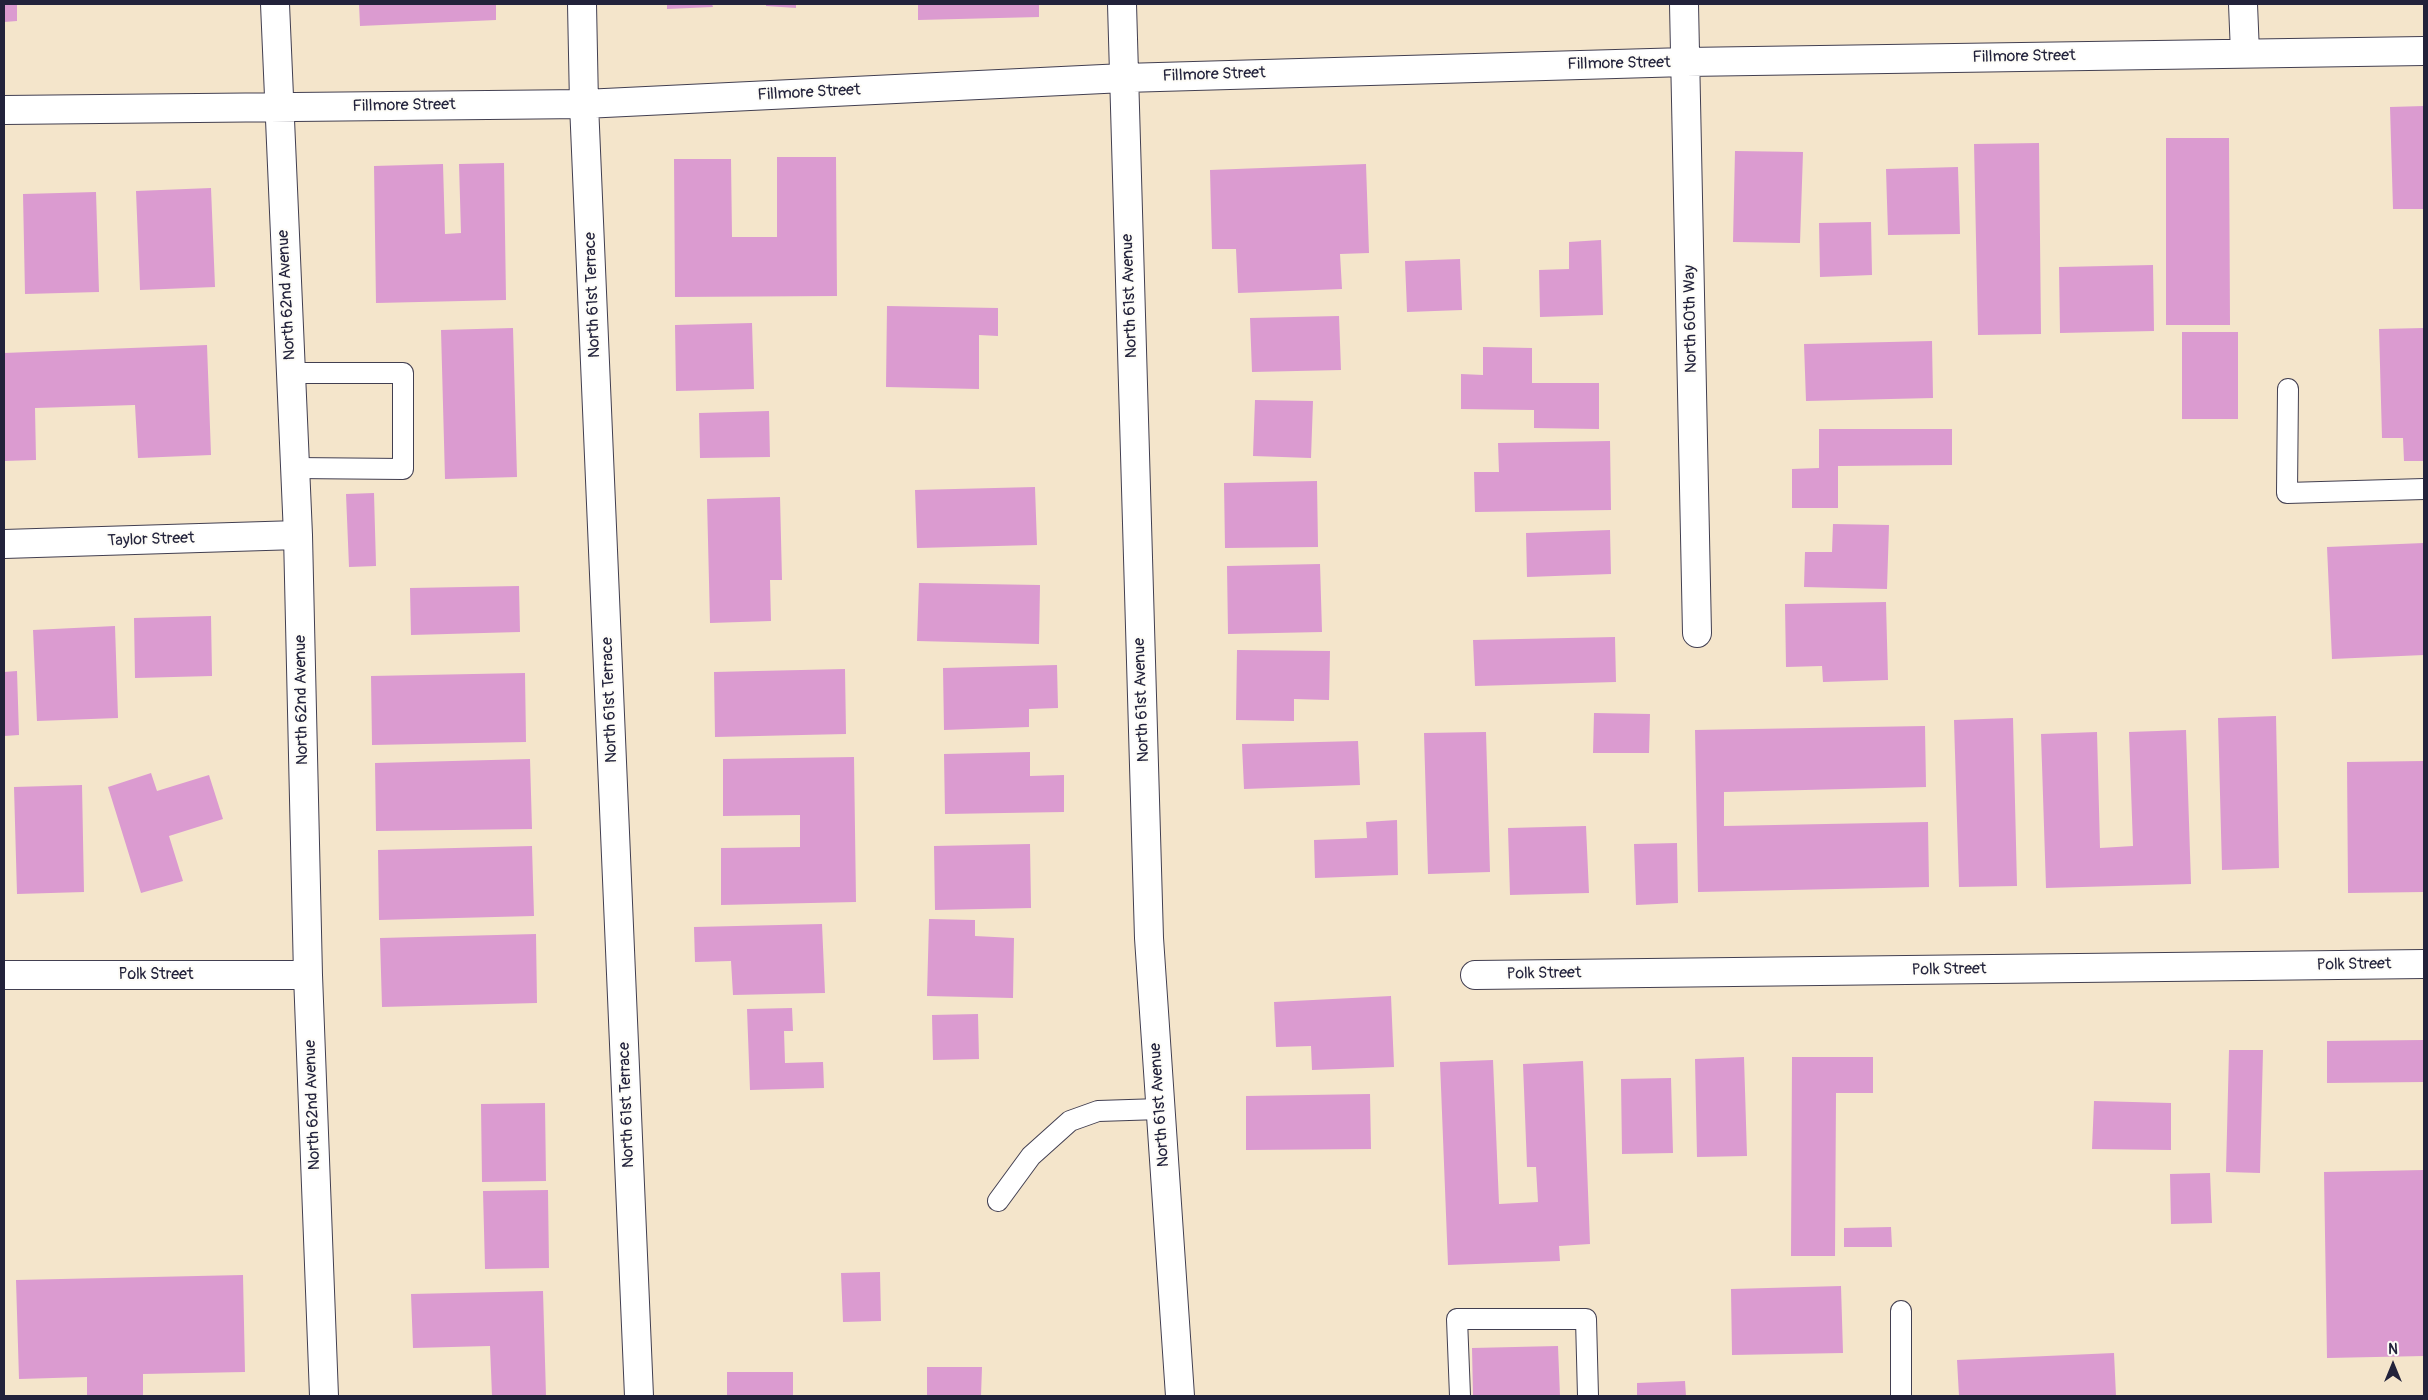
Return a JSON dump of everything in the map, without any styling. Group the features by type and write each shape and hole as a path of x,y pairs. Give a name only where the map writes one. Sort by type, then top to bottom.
{"street":[{"name":"North 62nd Avenue","path":"275,4 278,108 298,535 308,975 324,1396"},
{"name":"North 61st Terrace","path":"582,4 584,104 639,1396"},
{"name":"North 61st Avenue","path":"1122,4 1148,928 1180,1396"},
{"name":"North 60th Way","path":"1684,4 1697,633"},
{"path":"2243,4 2245,53"},
{"name":"Fillmore Street","path":"4,110 584,104 1124,78 1686,62 2424,51"},
{"name":"Taylor Street","path":"4,544 298,535"},
{"name":"Polk Street","path":"1475,975 2424,964"},
{"name":"Polk Street","path":"4,975 308,975"}],"lane":[{"path":"290,373 403,373 403,469 294,468"},
{"path":"2288,389 2287,493 2424,489"},
{"path":"998,1200 1031,1156 1070,1121 1098,1110 1160,1109"},
{"path":"1901,1311 1901,1396"},
{"path":"1460,1396 1457,1319 1586,1319 1588,1396"}],"building":[{"path":"4,4 17,4 17,21 4,22"},
{"path":"359,4 496,4 496,20 360,26"},
{"path":"667,4 712,4 713,7 667,9"},
{"path":"766,4 796,4 796,8 766,6"},
{"path":"918,4 1039,4 1039,17 918,20"},
{"path":"2424,106 2424,209 2393,209 2390,107"},
{"path":"2166,138 2229,138 2230,325 2166,325"},
{"path":"2039,143 2041,334 1978,335 1974,144"},
{"path":"1735,151 1803,152 1800,243 1733,242"},
{"path":"777,157 836,157 837,296 675,297 674,159 731,159 732,237 777,237"},
{"path":"504,163 506,300 376,303 374,166 443,164 445,234 461,233 459,164"},
{"path":"1366,164 1369,253 1340,254 1342,289 1238,293 1236,249 1212,249 1210,170"},
{"path":"1958,167 1960,234 1888,235 1886,169"},
{"path":"211,188 215,287 140,290 136,191"},
{"path":"96,192 99,292 25,294 23,194"},
{"path":"1871,222 1872,275 1820,277 1819,223"},
{"path":"1601,240 1603,315 1540,317 1539,270 1569,269 1569,242"},
{"path":"1460,259 1462,310 1407,312 1405,261"},
{"path":"2153,265 2154,331 2060,333 2059,267"},
{"path":"887,306 998,308 998,336 979,335 979,389 886,387"},
{"path":"1339,316 1341,370 1252,372 1250,318"},
{"path":"752,323 754,389 676,391 675,325"},
{"path":"513,328 517,477 445,479 441,330"},
{"path":"2424,328 2424,461 2404,461 2403,438 2382,438 2379,329"},
{"path":"2182,332 2238,332 2238,419 2182,419"},
{"path":"1932,341 1933,398 1806,401 1804,344"},
{"path":"207,345 211,455 138,458 135,405 35,408 36,460 4,461 4,353"},
{"path":"1483,347 1532,348 1532,383 1599,383 1599,429 1534,428 1534,410 1461,409 1461,374 1483,375"},
{"path":"1255,400 1313,401 1311,458 1253,456"},
{"path":"769,411 770,457 700,458 699,413"},
{"path":"1819,429 1952,429 1952,465 1838,466 1838,508 1792,508 1792,469 1819,468"},
{"path":"1610,441 1611,510 1475,512 1474,472 1499,472 1498,443"},
{"path":"1317,481 1318,547 1225,548 1224,483"},
{"path":"1035,487 1037,545 917,548 915,490"},
{"path":"374,493 376,566 349,567 346,494"},
{"path":"780,497 782,580 770,580 771,621 710,623 707,499"},
{"path":"1833,524 1889,525 1887,589 1804,587 1805,552 1832,552"},
{"path":"1610,530 1611,574 1527,577 1526,533"},
{"path":"2424,543 2424,655 2332,659 2327,547"},
{"path":"1320,564 1322,632 1228,634 1227,566"},
{"path":"919,583 1040,585 1039,644 917,641"},
{"path":"519,586 520,632 411,635 410,588"},
{"path":"1886,602 1888,680 1823,682 1822,666 1786,667 1785,604"},
{"path":"211,616 212,676 135,678 134,618"},
{"path":"115,626 118,718 37,721 33,630"},
{"path":"1615,637 1616,682 1475,686 1473,640"},
{"path":"1237,650 1330,651 1329,700 1294,699 1294,721 1236,720"},
{"path":"1057,665 1058,708 1029,709 1029,727 944,730 943,668"},
{"path":"845,669 846,734 715,737 714,672"},
{"path":"17,671 19,735 4,736 4,672"},
{"path":"525,673 526,742 372,745 371,676"},
{"path":"1594,713 1650,714 1649,753 1593,753"},
{"path":"2276,716 2279,868 2222,870 2218,718"},
{"path":"2013,718 2017,886 1959,887 1954,720"},
{"path":"1925,726 1926,787 1724,792 1724,826 1928,822 1929,887 1698,892 1695,730"},
{"path":"2186,730 2191,884 2046,888 2041,734 2097,732 2100,848 2133,846 2129,732"},
{"path":"1486,732 1490,872 1428,874 1424,733"},
{"path":"1358,741 1360,785 1244,789 1242,744"},
{"path":"1030,752 1030,776 1064,775 1064,812 945,814 944,754"},
{"path":"854,757 856,902 721,905 721,848 800,847 800,815 723,816 723,759"},
{"path":"530,759 532,829 376,831 375,763"},
{"path":"2424,761 2424,892 2348,893 2347,762"},
{"path":"151,773 157,791 209,775 223,819 169,836 183,881 141,893 108,787"},
{"path":"82,785 84,892 17,894 14,787"},
{"path":"1397,820 1398,875 1315,878 1314,840 1367,838 1366,822"},
{"path":"1586,826 1589,893 1510,895 1508,828"},
{"path":"1677,843 1678,903 1636,905 1634,844"},
{"path":"1030,844 1031,908 935,910 934,846"},
{"path":"532,846 534,916 379,920 378,850"},
{"path":"929,919 975,920 975,936 1014,938 1013,998 927,996"},
{"path":"822,924 825,993 733,995 731,961 695,962 694,927"},
{"path":"536,934 537,1003 382,1007 380,938"},
{"path":"1391,996 1394,1067 1312,1070 1311,1046 1276,1047 1274,1002"},
{"path":"792,1008 793,1031 784,1031 785,1063 823,1062 824,1088 750,1090 747,1009"},
{"path":"978,1014 979,1059 933,1060 932,1015"},
{"path":"2424,1040 2424,1082 2327,1083 2327,1041"},
{"path":"2229,1050 2263,1050 2260,1173 2226,1172"},
{"path":"1744,1057 1747,1156 1697,1157 1695,1059"},
{"path":"1792,1057 1873,1057 1873,1093 1836,1093 1835,1256 1791,1256"},
{"path":"1493,1060 1499,1204 1538,1202 1536,1167 1527,1167 1523,1064 1583,1061 1590,1244 1559,1246 1560,1261 1448,1265 1440,1062"},
{"path":"1671,1078 1673,1153 1622,1154 1621,1079"},
{"path":"1370,1094 1371,1149 1246,1150 1246,1096"},
{"path":"2094,1101 2171,1103 2171,1150 2092,1149"},
{"path":"545,1103 546,1181 482,1182 481,1104"},
{"path":"2424,1170 2424,1356 2327,1358 2324,1172"},
{"path":"2210,1173 2212,1223 2171,1224 2170,1174"},
{"path":"548,1190 549,1268 485,1269 483,1191"},
{"path":"1891,1227 1892,1247 1844,1247 1844,1228"},
{"path":"880,1272 881,1321 843,1322 841,1273"},
{"path":"243,1275 245,1372 143,1374 143,1396 87,1396 87,1377 19,1379 16,1280"},
{"path":"1841,1286 1843,1353 1732,1355 1731,1289"},
{"path":"543,1291 546,1396 492,1396 490,1346 413,1348 411,1294"},
{"path":"1558,1346 1560,1396 1473,1396 1472,1348"},
{"path":"2114,1353 2116,1396 1959,1396 1957,1360"},
{"path":"927,1367 982,1367 981,1396 927,1396"},
{"path":"727,1372 793,1372 793,1396 727,1396"},
{"path":"1685,1381 1686,1396 1637,1396 1637,1383"}]}
